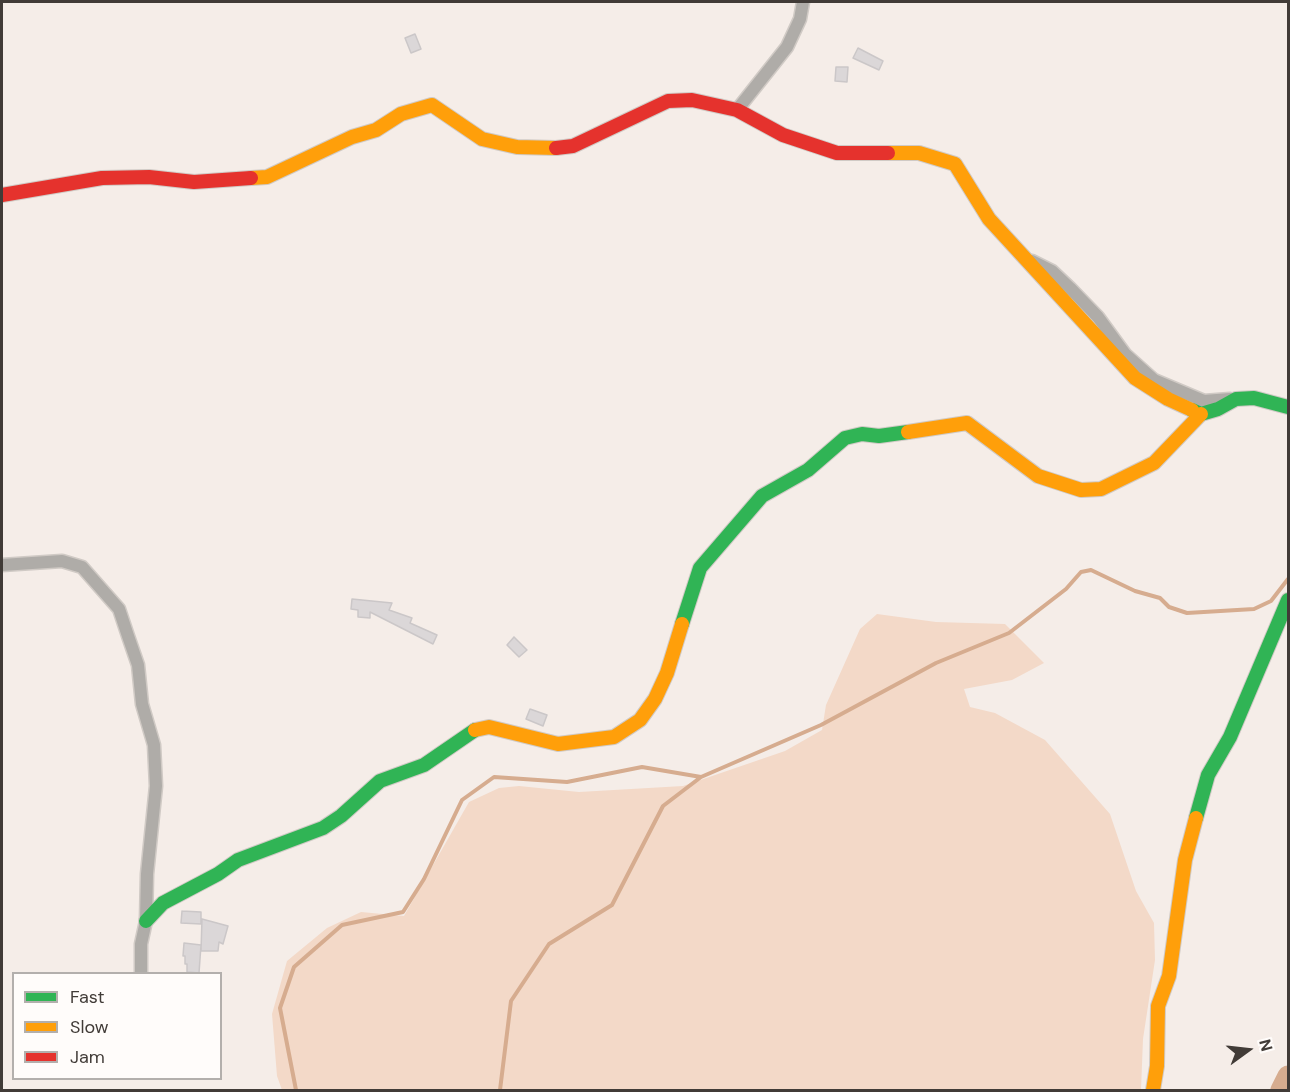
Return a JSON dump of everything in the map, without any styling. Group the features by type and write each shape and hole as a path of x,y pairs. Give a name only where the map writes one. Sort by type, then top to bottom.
{"street":[{"path":"737,110 787,47 800,19 803,2"},
{"path":"2,195 102,178 149,177 194,182 267,177 352,137 376,130 401,114 432,105 482,139 517,147 545,149 573,146 618,128 668,101 692,100 737,110 783,135 837,153 919,153 955,164 989,219 1134,378 1168,399 1201,414"},
{"path":"1023,256 1052,271 1070,288 1098,317 1125,354 1154,380 1204,401 1254,398 1288,407"},
{"path":"146,921 163,903 218,874 238,860 323,828 342,816 380,781 424,765 472,730 489,727 558,744 614,737 640,720 655,699 667,673 700,568 762,496 808,470 845,438 862,434 879,436 967,423 1038,476 1081,490 1101,489 1154,463 1201,414 1218,409 1236,399"},
{"path":"2,566 62,561 82,567 119,609 138,665 142,704 154,746 156,786 147,874 146,921 141,944 141,972"},
{"path":"1153,1090 1157,1066 1158,1006 1169,976 1175,918 1194,828 1208,776 1230,737 1288,600"}],"shaded area":[{"path":"877,614 936,622 1005,624 1044,663 1012,680 964,689 970,707 995,713 1045,740 1110,814 1136,891 1154,923 1155,960 1143,1039 1141,1090 282,1090 277,1076 272,1014 287,961 327,928 361,912 404,916 469,802 499,788 519,786 579,792 683,786 785,751 822,730 826,705 860,629"}],"building":[{"path":"415,34 421,49 411,53 405,38"},
{"path":"858,48 883,61 879,70 853,58"},
{"path":"836,67 848,67 847,82 835,81"},
{"path":"352,599 392,603 389,610 412,618 410,623 437,635 433,644 370,612 370,618 358,617 358,610 351,609"},
{"path":"514,637 527,650 519,657 507,645"},
{"path":"530,709 547,715 543,726 526,719"},
{"path":"182,911 201,912 201,924 181,923"},
{"path":"202,919 228,926 223,944 219,942 218,951 201,951"},
{"path":"184,943 201,945 199,972 187,972 185,956 183,956"}],"waterway":[{"path":"296,1090 280,1008 294,967 342,925 403,912 424,879 462,800 494,777 567,782 642,767 701,777 821,725 936,663 1009,633 1066,589 1081,572 1091,570 1135,591 1160,598 1169,607 1187,613 1254,609 1271,601 1288,579"},
{"path":"500,1090 511,1001 549,944 612,905 663,806 701,777"},
{"path":"1281,1090 1288,1076"}],"traffic: fast":[{"path":"1192,410 1201,414 1218,409 1236,399 1254,398 1288,407"},
{"path":"682,624 700,568 762,496 808,470 845,438 862,434 879,436 908,432"},
{"path":"1196,818 1208,775 1230,737 1288,600"},
{"path":"146,921 163,903 218,874 238,860 323,828 341,816 380,781 424,765 475,730"}],"traffic: slow":[{"path":"251,178 267,177 352,137 376,130 401,114 432,105 482,139 517,147 556,148"},
{"path":"888,153 919,153 955,164 989,219 1135,378 1168,399 1192,410"},
{"path":"908,432 967,423 1038,476 1081,490 1101,489 1154,463 1201,414"},
{"path":"475,730 489,727 558,744 614,737 640,720 655,699 667,673 682,624"},
{"path":"1153,1090 1157,1066 1158,1006 1169,976 1185,860 1196,818"}],"traffic: jam":[{"path":"556,148 573,146 668,101 692,100 737,110 783,135 837,153 888,153"},
{"path":"2,195 102,178 149,177 194,182 251,178"}]}
